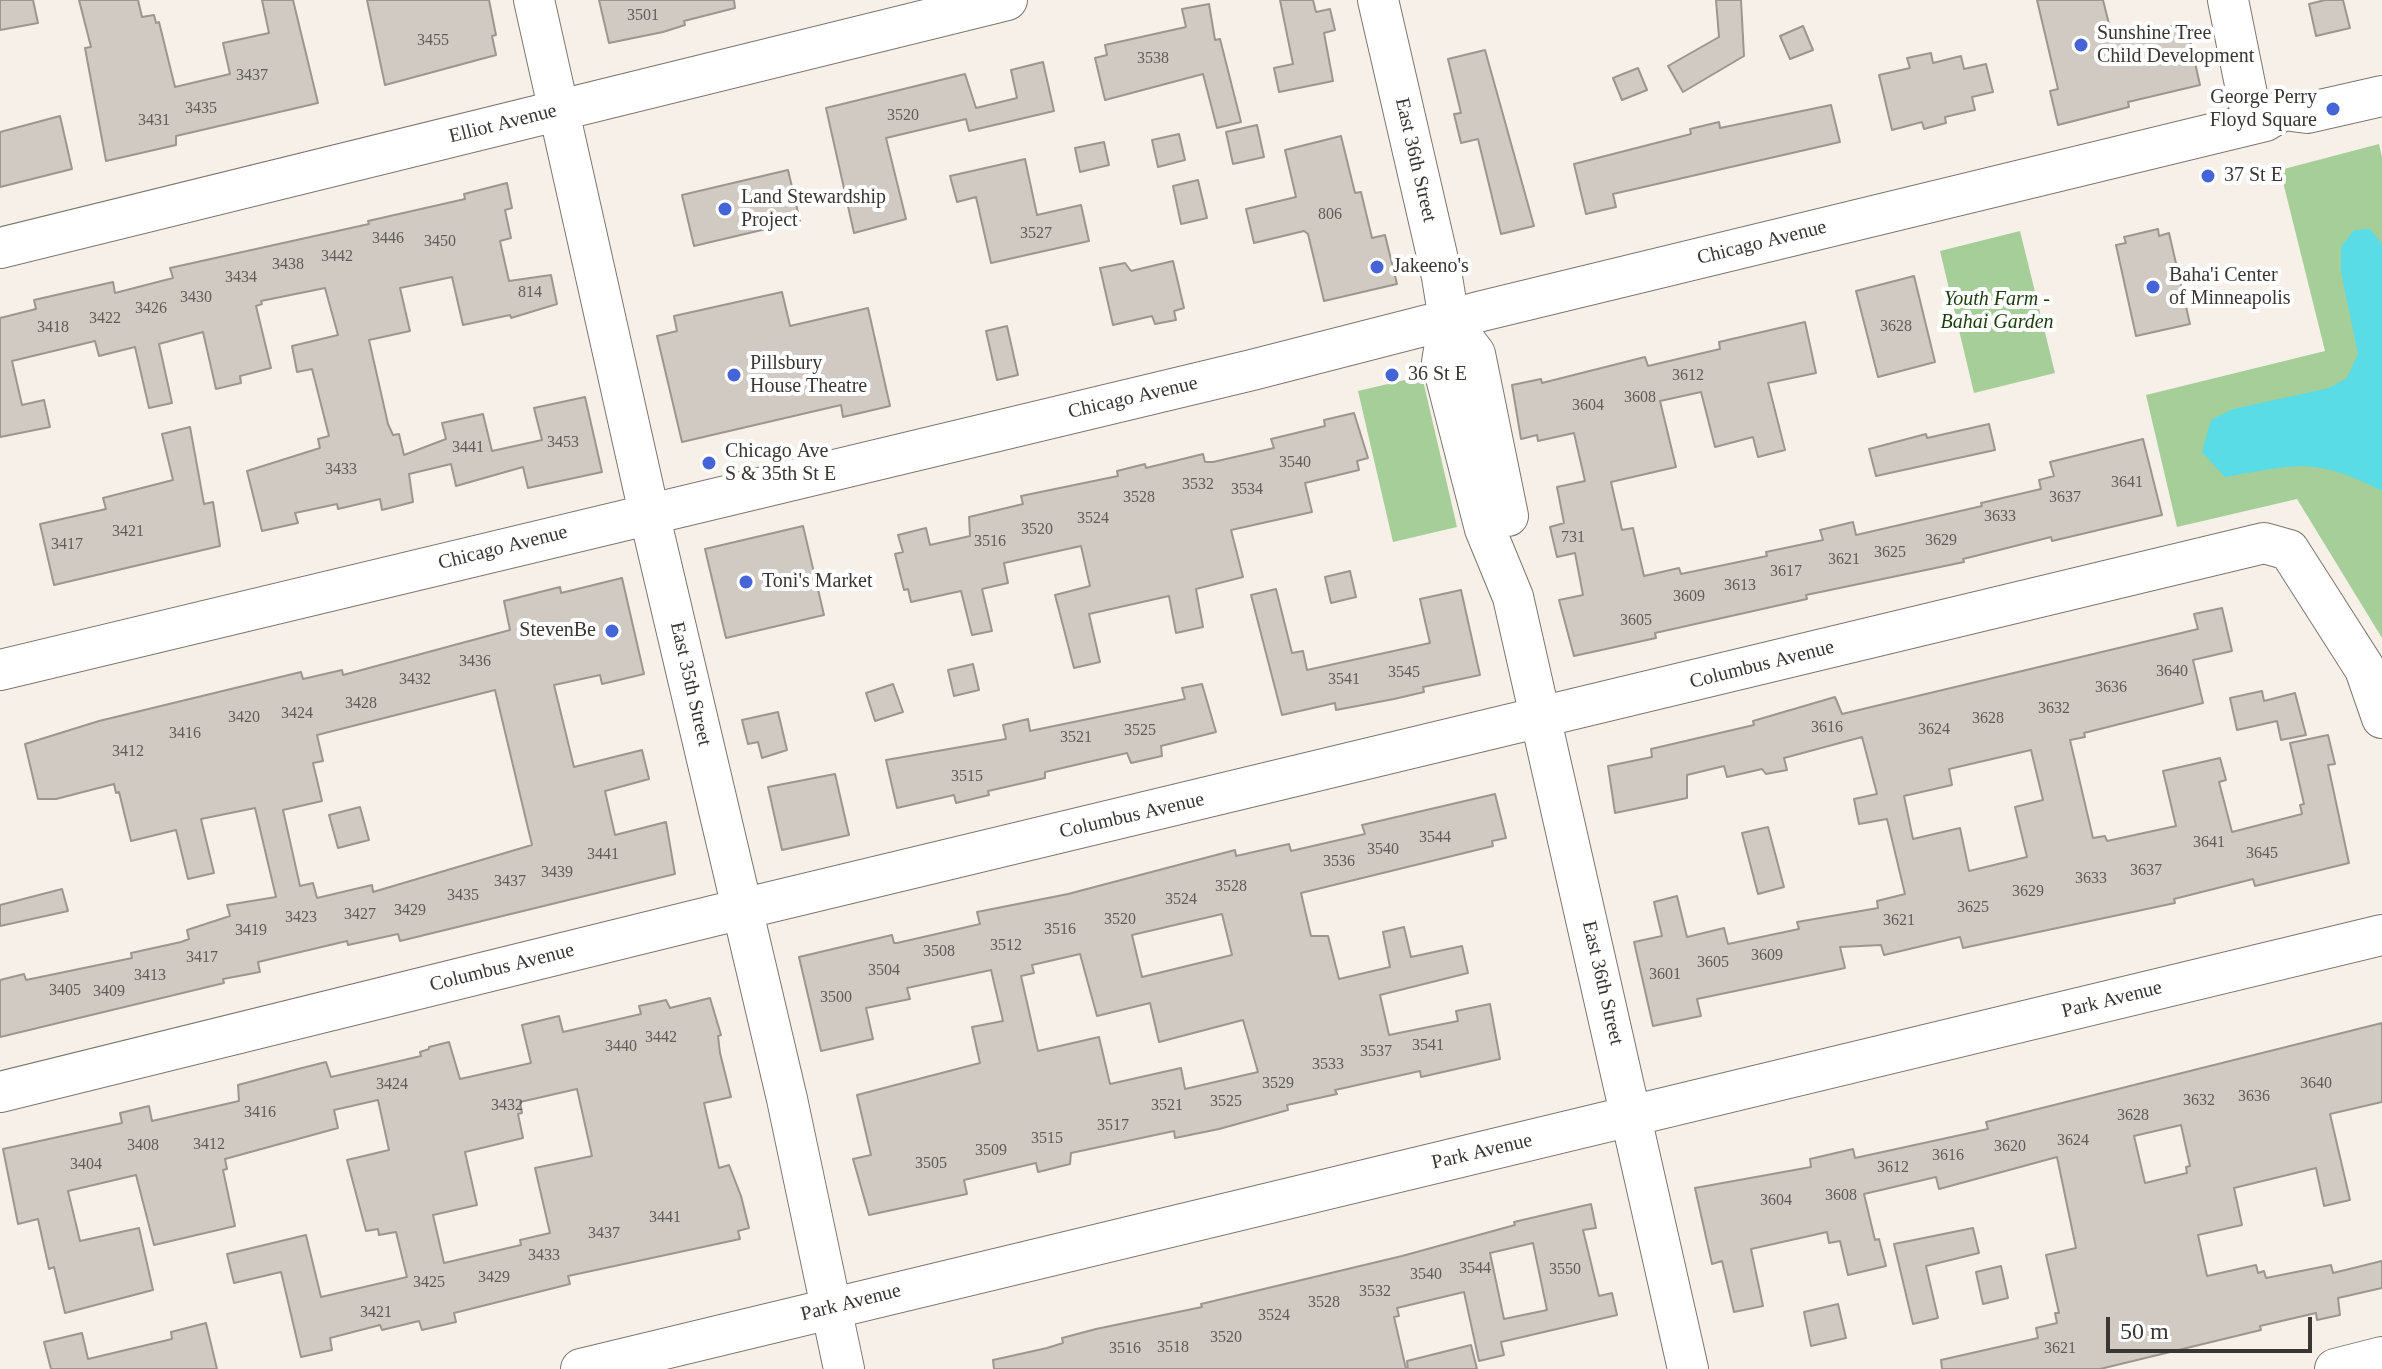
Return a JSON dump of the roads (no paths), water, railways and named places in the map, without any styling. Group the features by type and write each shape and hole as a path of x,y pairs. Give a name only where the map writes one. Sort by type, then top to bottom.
{"street":[{"name":"East 35th Street","path":"534,0 649,513 787,1099 844,1369"},
{"name":"Elliot Avenue","path":"0,248 1007,0"},
{"name":"East 36th Street","path":"1378,0 1449,320 1442,362 1485,529 1513,597 1688,1369"},
{"path":"2228,0 2279,119"},
{"name":"Chicago Avenue","path":"0,670 2382,96"},
{"name":"Columbus Avenue","path":"0,1092 743,909 2264,543 2289,550 2365,669 2382,718"},
{"name":"Park Avenue","path":"581,1369 2382,935"},
{"path":"2335,1369 2382,1357"}],"water":[{"path":"2370,229 2382,244 2382,491 2338,472 2305,466 2225,477 2202,452 2211,420 2233,409 2329,388 2347,378 2358,354 2341,272 2341,247 2354,230"}],"place":[{"name":"Sunshine Tree Child Development","path":"2081,45"},
{"name":"George Perry Floyd Square","path":"2333,109"},
{"name":"37 St E","path":"2208,176"},
{"name":"Land Stewardship Project","path":"725,209"},
{"name":"Jakeeno's","path":"1377,267"},
{"name":"Baha'i Center of Minneapolis","path":"2153,287"},
{"name":"Pillsbury House Theatre","path":"734,375"},
{"name":"36 St E","path":"1392,375"},
{"name":"Chicago Ave S & 35th St E","path":"709,463"},
{"name":"Toni's Market","path":"746,582"},
{"name":"StevenBe","path":"612,631"}],"park label":[{"name":"Youth Farm - Bahai Garden","path":"1997,312"}]}
